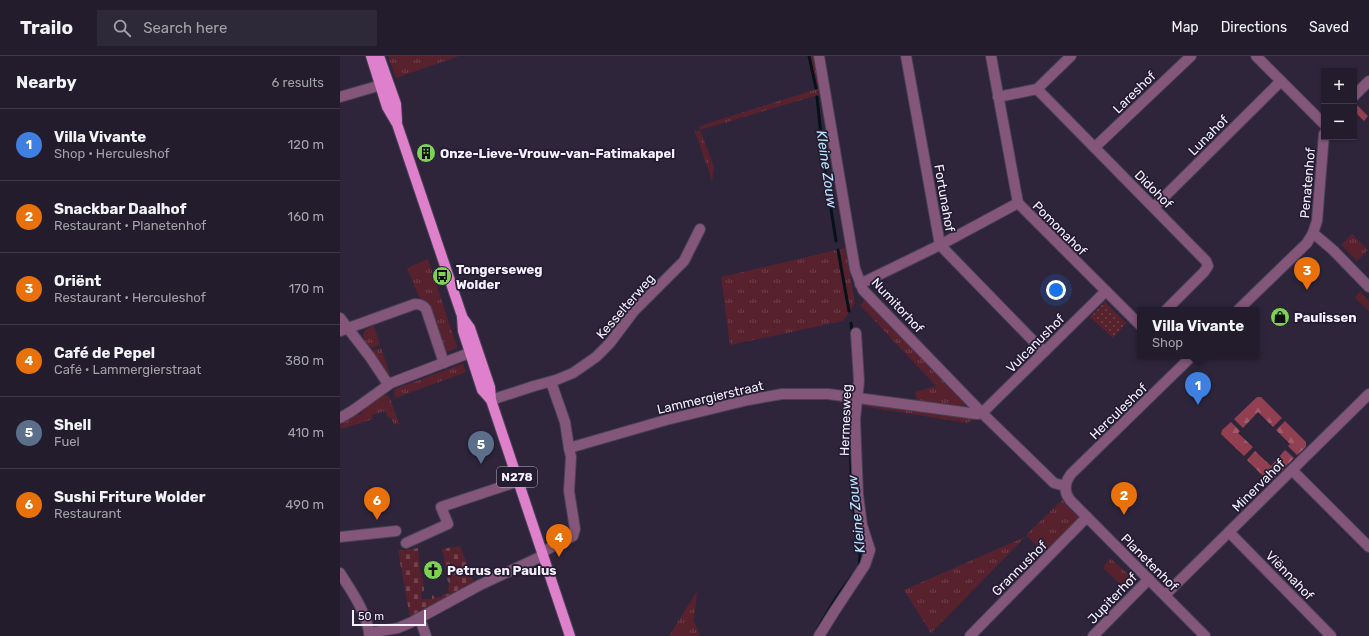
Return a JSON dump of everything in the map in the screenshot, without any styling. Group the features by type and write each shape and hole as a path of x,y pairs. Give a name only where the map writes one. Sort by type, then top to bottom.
{"main road":[{"name":"N278","path":"371,56 384,84"},
{"name":"N278","path":"379,56 387,107 397,124 462,316 463,331 474,351 482,390 491,400 570,636"}],"street":[{"name":"Numitorhof","path":"819,56 855,269 860,284 867,294 982,413 1054,484 1065,486"},
{"name":"Fortunahof","path":"906,56 940,245 1044,352"},
{"name":"Pomonahof","path":"991,56 1018,203 1137,322"},
{"path":"998,97 1037,89 1071,56"},
{"name":"Lareshof","path":"1095,148 1191,56"},
{"path":"1256,56 1321,121"},
{"name":"Lunahof","path":"1154,207 1281,81"},
{"path":"1357,93 1369,81"},
{"path":"340,97 384,84"},
{"name":"Didohof","path":"1037,89 1206,261 1208,266 1204,272 1169,307"},
{"name":"Penatenhof","path":"1314,233 1317,221 1324,140"},
{"path":"860,284 940,245 1018,203"},
{"name":"Kesselterweg","path":"491,400 551,382 573,373 603,351 617,335 634,311 684,261 700,229"},
{"path":"1241,307 1304,246 1314,233 1369,287"},
{"name":"Vulcanushof","path":"982,413 1106,292"},
{"path":"343,329 415,304 422,305 426,309 444,363"},
{"path":"340,318 343,329 370,357 388,384"},
{"name":"Hermesweg","path":"819,636 863,568 870,550 862,526 855,442 855,419 859,381 856,333"},
{"path":"340,418 352,412 388,384 474,351"},
{"name":"Herculeshof","path":"1065,486 1071,474 1189,359"},
{"path":"340,573 361,605 370,635 398,628 420,619 480,584 538,557 546,550 570,539 574,533 575,527 569,491 571,457 565,422 551,382"},
{"name":"Lammergierstraat","path":"569,448 645,425 748,400 782,394 828,394 977,414 982,413"},
{"name":"Minervahof","path":"1165,595 1369,394"},
{"path":"1292,470 1369,547"},
{"path":"406,543 448,524 441,507 518,481"},
{"name":"Planetenhof","path":"1065,486 1068,497 1205,636"},
{"name":"Grannushof","path":"970,636 1087,517"},
{"path":"340,537 396,531"},
{"name":"Viënnahof","path":"1229,532 1332,636"},
{"name":"Jupiterhof","path":"1093,636 1149,579"},
{"path":"420,619 426,636"}],"green space":[{"path":"388,56 459,56 396,78"},
{"path":"808,56 815,56 820,86 818,95 700,130 699,127 712,122 817,89"},
{"path":"1357,105 1368,116 1364,121 1357,114"},
{"path":"700,130 714,167 712,183 695,132"},
{"path":"1352,234 1368,250 1357,261 1341,245"},
{"path":"845,248 855,303 843,321 730,345 721,277"},
{"path":"428,259 457,347 448,351 445,350 429,305 419,297 407,268"},
{"path":"1360,291 1369,301 1369,311 1355,298"},
{"path":"867,297 968,402 963,408 917,401 915,392 936,386 860,305"},
{"path":"1105,302 1126,323 1113,338 1090,317"},
{"path":"374,326 380,345 370,348 363,335 366,329"},
{"path":"381,348 390,375 372,351"},
{"path":"462,364 466,372 396,398 394,394 395,389"},
{"path":"383,395 389,396 399,423 394,425 391,417 388,418 385,411 372,415 373,419 341,429 340,425 362,413 362,411"},
{"path":"1257,397 1261,397 1282,418 1273,427 1258,412 1243,428 1234,419"},
{"path":"870,403 974,419 967,423 862,405"},
{"path":"1285,421 1306,442 1306,447 1297,455 1288,446 1290,444 1276,430"},
{"path":"1231,422 1240,431 1238,433 1253,447 1244,456 1221,434 1222,430"},
{"path":"1285,450 1294,458 1271,481 1268,481 1247,460 1255,451 1271,466"},
{"path":"1062,500 1080,519 1045,554 1026,535"},
{"path":"1025,537 931,633 904,590"},
{"path":"460,546 475,585 410,617 398,551 418,548 419,556 417,557 419,558 418,562 420,563 419,567 424,586 422,586 424,587 424,591 421,592 422,599 432,599 432,595 435,599 441,598 443,594 449,593 448,588 450,587 442,549"},
{"path":"1110,558 1135,580 1127,590 1103,568"},
{"path":"697,591 693,619 700,636 669,636"}],"waterway":[{"name":"Kleine Zouw","path":"809,56 816,88"},
{"name":"Kleine Zouw","path":"817,97 824,163 836,241"},
{"name":"Kleine Zouw","path":"838,250 849,311"},
{"name":"Kleine Zouw","path":"851,323 852,334"},
{"name":"Kleine Zouw","path":"849,411 852,496 860,556 859,567"},
{"name":"Kleine Zouw","path":"818,628 836,598 852,576"}],"place":[{"name":"Onze-Lieve-Vrouw-van-Fatimakapel","path":"426,153"},
{"name":"Tongerseweg Wolder","path":"442,276"},
{"name":"Oriënt","path":"1307,290"},
{"name":"Paulissen","path":"1280,317"},
{"name":"Villa Vivante","path":"1198,405"},
{"name":"Shell","path":"481,464"},
{"name":"Snackbar Daalhof","path":"1124,515"},
{"name":"Sushi Friture Wolder","path":"377,520"},
{"name":"Café de Pepel","path":"559,557"},
{"name":"Petrus en Paulus","path":"433,570"}]}
